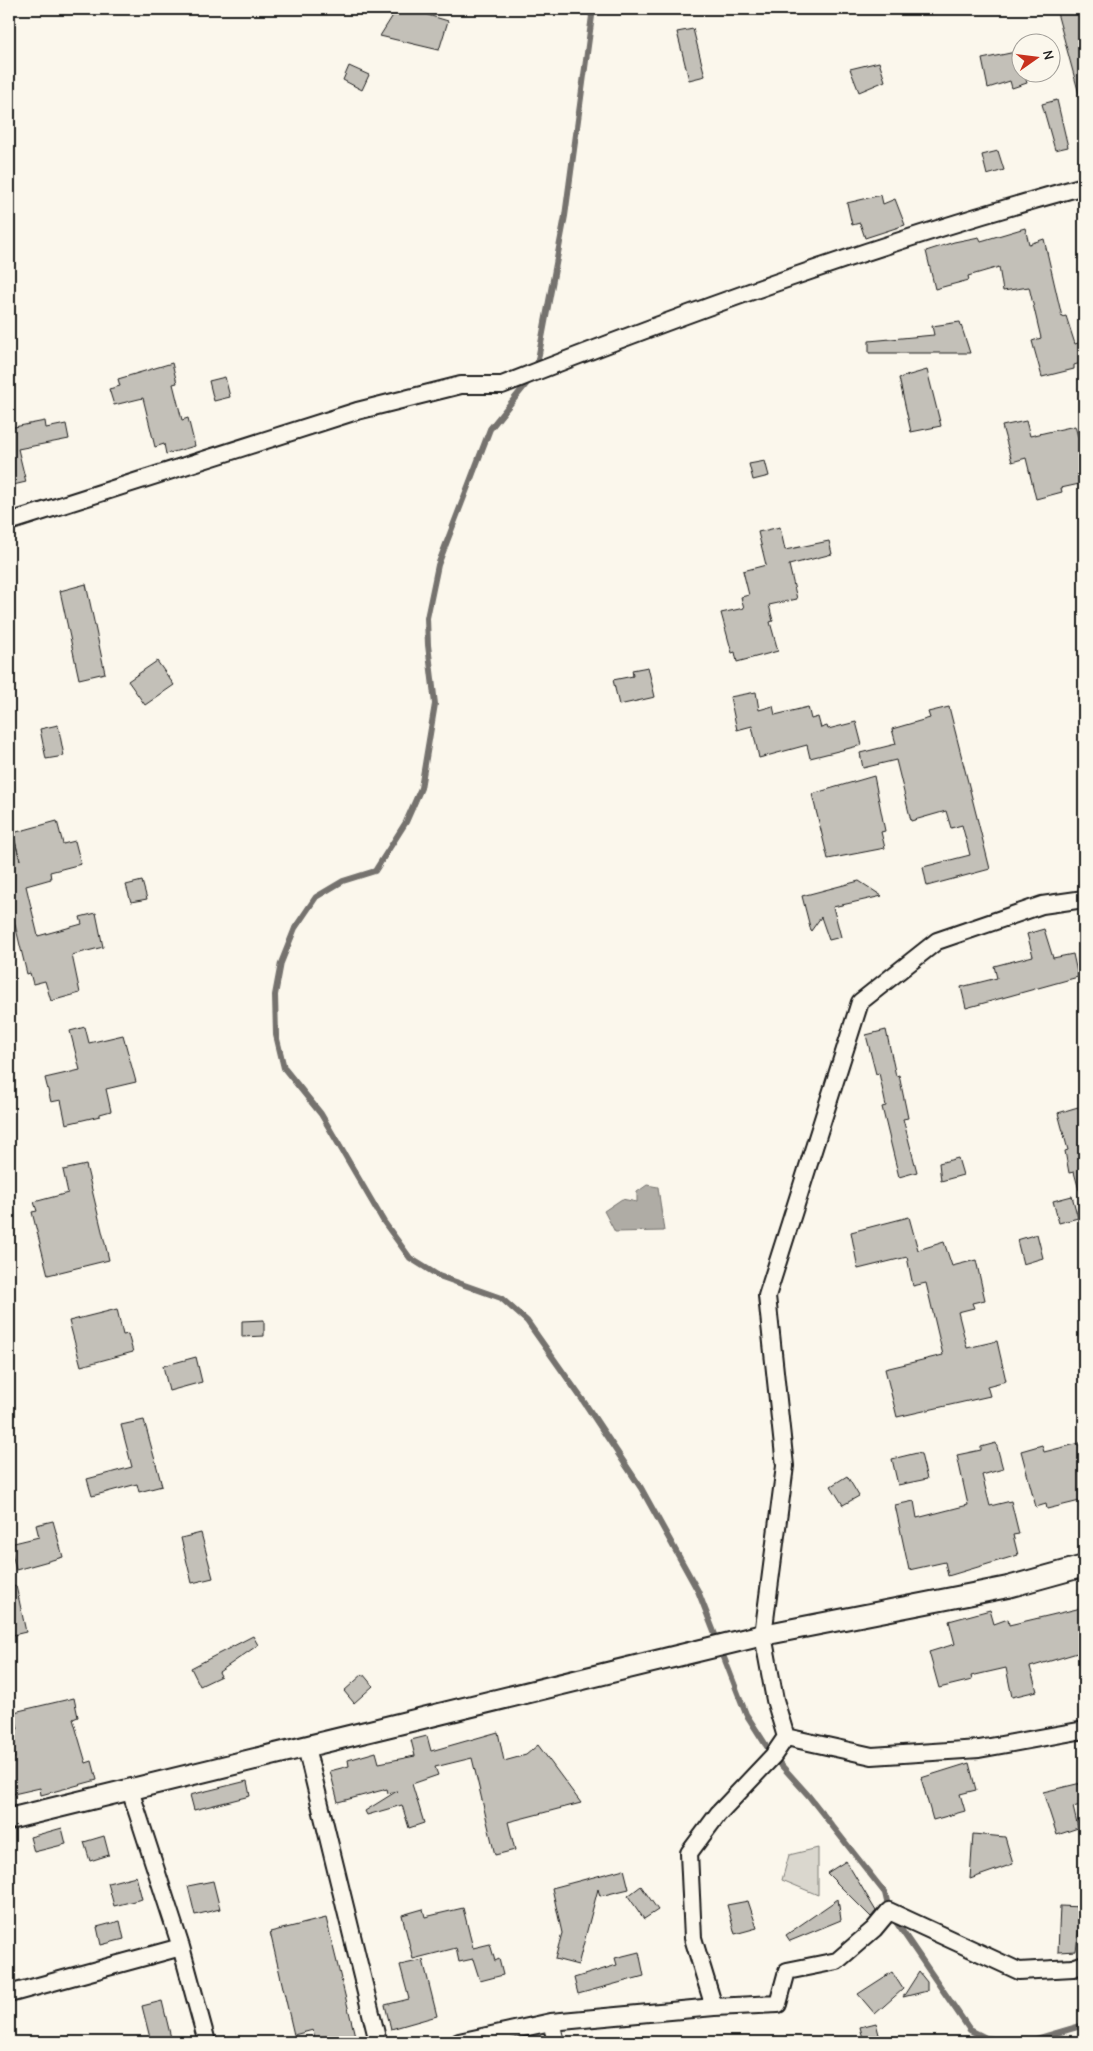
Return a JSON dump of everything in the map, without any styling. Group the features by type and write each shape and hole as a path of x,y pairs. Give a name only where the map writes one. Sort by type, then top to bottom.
{"street":[{"path":"9,522 357,411 461,384 502,385 754,289 1002,208 1084,186"},
{"path":"786,1737 775,1700 763,1635 785,1466 767,1296 860,1002 936,941 1042,905 1084,899"},
{"path":"9,1819 763,1635 1008,1587 1084,1566"},
{"path":"786,1737 872,1756 979,1749 1084,1730"},
{"path":"714,2007 693,1938 689,1853 718,1814 773,1756 786,1737"},
{"path":"306,1747 378,2042"},
{"path":"130,1790 181,1948 206,2042"},
{"path":"459,2042 551,2022 714,2007 778,2004 787,1971 836,1960 874,1929 889,1911 1019,1971 1073,1968 1084,1964"},
{"path":"9,1994 181,1948"},
{"path":"551,2022 556,2042"}],"shaded area":[{"path":"647,1185 658,1187 664,1231 615,1232 604,1211 622,1199 637,1202 637,1192"},
{"path":"818,1848 818,1895 782,1880 789,1855"}],"building":[{"path":"397,9 408,9 448,21 439,50 380,36"},
{"path":"1056,9 1084,9 1084,94 1079,94"},
{"path":"693,29 705,76 689,80 677,32"},
{"path":"1010,53 1010,81 988,88 982,59"},
{"path":"879,62 885,81 859,92 850,69"},
{"path":"349,66 369,75 362,90 343,80"},
{"path":"1010,82 1027,82 1027,83 1012,88"},
{"path":"1057,100 1068,147 1055,150 1042,104"},
{"path":"998,151 1004,170 987,175 982,155"},
{"path":"881,195 883,204 895,199 905,225 865,238 860,223 852,225 847,203"},
{"path":"1025,228 1029,244 1044,239 1062,317 1066,316 1075,344 1084,341 1084,362 1074,365 1074,369 1042,377 1032,341 1041,338 1029,287 1003,291 999,267 968,276 969,280 935,289 926,251 954,242 979,237 981,241"},
{"path":"960,322 970,353 869,353 869,341 934,335 932,326"},
{"path":"172,363 177,383 173,384 182,420 188,418 195,446 166,454 164,444 155,447 143,398 114,405 109,389 120,386 118,379"},
{"path":"927,370 941,426 911,432 899,378"},
{"path":"225,377 230,397 214,401 209,381"},
{"path":"45,421 46,428 66,424 69,439 18,449 26,482 9,486 9,428"},
{"path":"1026,421 1030,436 1075,426 1084,458 1084,483 1061,488 1062,492 1036,499 1026,458 1012,462 1002,426"},
{"path":"765,461 769,476 753,480 749,464"},
{"path":"780,527 785,550 829,541 832,554 789,565 797,599 769,605 773,621 770,622 778,651 737,662 735,652 732,653 721,613 744,608 741,597 749,595 743,571 766,565 758,532"},
{"path":"86,584 105,673 79,679 60,591"},
{"path":"157,661 174,685 145,705 128,681"},
{"path":"648,667 655,697 619,705 613,680 633,676 632,670"},
{"path":"756,692 759,710 773,706 775,715 808,707 811,719 818,717 821,728 827,726 828,729 856,722 862,745 810,758 807,745 759,758 752,726 737,730 730,697"},
{"path":"949,707 990,869 927,886 923,867 970,855 962,825 951,828 946,811 911,821 896,760 863,768 860,753 896,744 892,729 930,718 928,712"},
{"path":"58,725 64,756 46,759 40,729"},
{"path":"874,776 885,831 881,832 885,848 828,859 812,794"},
{"path":"57,821 63,844 75,841 81,864 50,872 51,879 26,886 38,936 82,924 80,917 96,913 103,947 72,955 80,993 51,1001 45,981 33,984 30,973 27,974 9,900 9,844 15,843 20,860 13,833"},
{"path":"142,881 147,899 131,902 126,885"},
{"path":"859,881 882,896 833,907 841,937 829,940 821,917 811,931 802,896"},
{"path":"1044,929 1053,958 1073,954 1078,977 966,1008 961,987 997,978 994,966 1033,956 1027,934"},
{"path":"85,1027 89,1043 123,1035 136,1082 106,1089 111,1111 100,1114 100,1116 66,1124 61,1100 51,1102 45,1078 80,1070 70,1031"},
{"path":"886,1030 896,1076 899,1075 908,1118 903,1119 917,1172 899,1177 882,1107 886,1106 879,1073 876,1074 866,1035"},
{"path":"1078,1107 1084,1121 1084,1190 1079,1190 1074,1172 1069,1173 1065,1151 1068,1150 1058,1113"},
{"path":"958,1158 963,1175 941,1181 939,1163"},
{"path":"86,1165 109,1260 48,1275 32,1212 37,1211 34,1202 68,1193 63,1170"},
{"path":"1072,1196 1078,1218 1059,1223 1053,1201"},
{"path":"909,1217 918,1250 944,1242 952,1266 976,1260 985,1300 972,1303 974,1308 958,1312 967,1348 997,1341 1006,1381 987,1386 990,1396 897,1417 885,1369 943,1355 926,1283 913,1286 907,1257 858,1269 851,1232"},
{"path":"1037,1234 1043,1258 1023,1264 1017,1240"},
{"path":"117,1309 123,1335 128,1334 133,1352 81,1366 69,1321"},
{"path":"264,1320 264,1336 242,1337 242,1321"},
{"path":"196,1357 202,1382 169,1391 163,1366"},
{"path":"144,1420 162,1486 139,1492 137,1484 92,1496 87,1479 132,1467 121,1425"},
{"path":"1084,1442 1084,1500 1047,1509 1046,1504 1036,1507 1021,1451 1042,1445 1044,1452"},
{"path":"996,1443 1003,1469 982,1475 990,1506 1011,1501 1019,1534 1013,1535 1018,1555 948,1576 945,1562 909,1570 895,1505 914,1501 917,1518 968,1505 957,1455 981,1450 981,1447"},
{"path":"917,1453 921,1454 927,1479 898,1485 892,1459"},
{"path":"847,1476 859,1496 843,1505 831,1486"},
{"path":"53,1521 63,1557 16,1570 10,1544 39,1537 36,1525"},
{"path":"201,1533 213,1578 192,1583 181,1538"},
{"path":"16,1586 26,1632 9,1636 9,1587"},
{"path":"1084,1602 1084,1651 1030,1667 1037,1691 1012,1697 1006,1668 971,1676 972,1680 939,1688 929,1652 955,1644 949,1621 990,1610 994,1624 1008,1619 1009,1625 1077,1609"},
{"path":"253,1636 258,1645 219,1672 221,1676 200,1686 191,1668"},
{"path":"363,1674 373,1686 354,1703 344,1691"},
{"path":"74,1698 78,1717 73,1719 86,1763 92,1761 97,1780 41,1795 40,1788 9,1795 9,1760 15,1758 9,1731 18,1729 14,1712"},
{"path":"498,1732 504,1761 526,1755 538,1745 581,1803 508,1822 515,1850 495,1855 472,1758 435,1767 438,1775 412,1784 424,1823 409,1828 402,1805 367,1815 365,1811 397,1791 388,1793 387,1789 338,1802 330,1771 349,1766 348,1760 376,1752 379,1763 415,1756 411,1740 427,1736 431,1751"},
{"path":"969,1763 976,1790 960,1794 965,1811 933,1820 921,1778"},
{"path":"247,1781 250,1796 194,1810 190,1795"},
{"path":"1081,1783 1084,1804 1073,1807 1078,1828 1057,1835 1043,1792"},
{"path":"62,1828 66,1844 34,1852 30,1837"},
{"path":"973,1834 1005,1837 1013,1864 970,1879"},
{"path":"104,1836 109,1855 90,1861 84,1842"},
{"path":"846,1861 876,1911 871,1917 827,1873"},
{"path":"624,1869 629,1889 600,1896 598,1889 578,1965 555,1959 562,1933 552,1888"},
{"path":"136,1876 142,1899 114,1906 108,1883"},
{"path":"213,1881 220,1909 195,1915 188,1886"},
{"path":"641,1886 658,1910 644,1919 628,1896"},
{"path":"838,1899 841,1920 790,1941 786,1935"},
{"path":"748,1901 757,1928 735,1934 727,1905"},
{"path":"1060,1906 1082,1907 1076,1951 1058,1952"},
{"path":"463,1908 473,1948 490,1944 495,1961 499,1959 503,1975 480,1981 473,1959 459,1962 456,1948 413,1959 402,1915 423,1909 425,1917"},
{"path":"326,1918 356,2040 316,2042 313,2030 294,2035 270,1932"},
{"path":"120,1921 124,1939 101,1945 97,1927"},
{"path":"639,1952 644,1976 578,1994 574,1978 617,1965 615,1958"},
{"path":"423,1960 437,2016 391,2029 385,2005 409,1999 400,1965"},
{"path":"892,1972 903,1989 875,2014 858,1994"},
{"path":"919,1972 927,1982 927,1991 903,1997"},
{"path":"162,2001 172,2042 151,2042 142,2006"},
{"path":"876,2023 881,2042 864,2042 860,2027"}],"waterway":[{"path":"536,370 565,216 592,16 588,9"},
{"path":"531,378 490,429 438,565 427,618 428,645 435,704 421,788 406,822 375,871 343,881 316,897 295,928 281,963 275,995 276,1035 284,1068 321,1114 384,1222 410,1258 439,1276 501,1298 527,1321 582,1399 641,1488 698,1591 746,1714 773,1756 808,1795 885,1893 889,1910"},
{"path":"894,1919 970,2030 986,2038 1015,2042"},
{"path":"1026,2042 1084,2025"}]}
